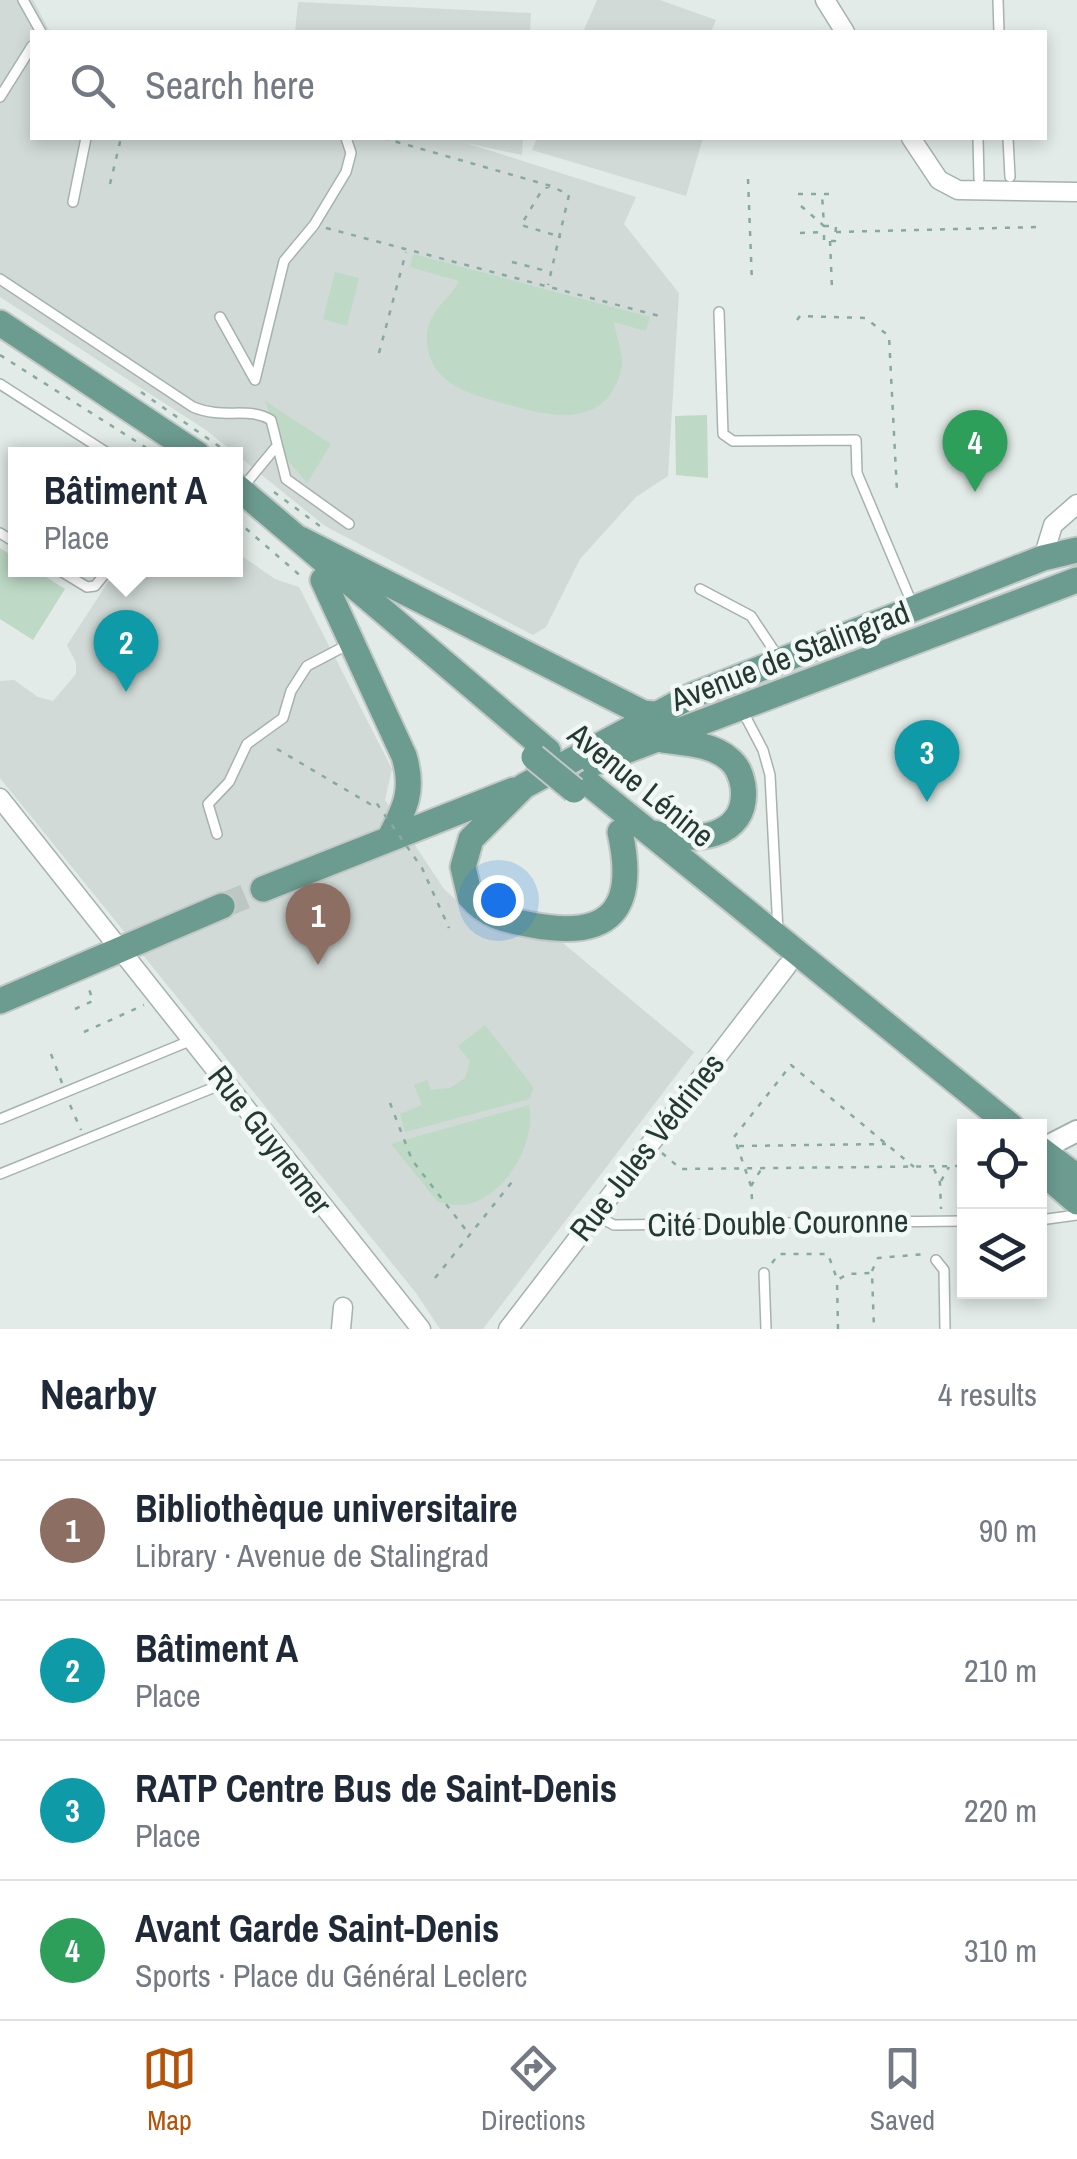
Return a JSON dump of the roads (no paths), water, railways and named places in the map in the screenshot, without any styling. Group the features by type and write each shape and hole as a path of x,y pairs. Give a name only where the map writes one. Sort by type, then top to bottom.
{"main road":[{"path":"0,323 187,447"},
{"path":"0,343 162,447"},
{"name":"Avenue Lénine","path":"243,490 541,754"},
{"name":"Avenue Lénine","path":"243,490 313,579 541,754 787,966 977,1119"},
{"path":"300,539 642,711 689,704"},
{"name":"Avenue de Stalingrad","path":"524,786 780,660 1044,558 1075,565"},
{"name":"Avenue de Stalingrad","path":"689,704 1075,565"},
{"name":"Avenue de Stalingrad","path":"263,889 524,786 663,740 795,689 1075,565"},
{"path":"313,579 351,643 412,782 406,808 390,837"},
{"path":"795,689 1029,580"},
{"name":"Avenue de Stalingrad","path":"602,745 642,711"},
{"path":"524,786 480,828 465,852 470,897 498,919 559,930 598,926 616,912 626,889 633,831 678,839 708,837 732,822 743,802 740,774 731,760 710,748 663,740"},
{"name":"Avenue Lénine","path":"633,831 778,939 1002,1119"},
{"path":"0,1000 222,906"},
{"path":"1047,1155 1077,1177"},
{"path":"1047,1176 1077,1202"}],"street":[{"path":"825,0 844,30"},
{"path":"912,140 938,180 958,190 1077,192"},
{"path":"1044,558 1053,525 1077,504"},
{"name":"Rue Guynemer","path":"0,798 421,1329"},
{"name":"Rue Jules Védrines","path":"508,1329 787,966"},
{"path":"1047,1146 1077,1131"},
{"path":"341,1329 343,1307"}],"lane":[{"path":"23,0 40,30"},
{"path":"998,0 999,30"},
{"path":"0,97 30,49"},
{"path":"73,202 86,140"},
{"path":"256,380 284,262 314,225 346,172 351,153 347,140"},
{"path":"978,140 979,179"},
{"path":"1008,140 1010,177"},
{"path":"0,279 193,407 216,416 259,413 271,420 286,479 348,524"},
{"path":"718,312 723,434 733,442 856,440 857,473 915,610"},
{"path":"220,318 256,380 261,396 259,413"},
{"path":"0,384 98,447"},
{"path":"243,488 276,447"},
{"path":"71,577 87,587 95,586 102,577"},
{"path":"700,590 751,616 780,660"},
{"path":"217,834 208,804 228,782 241,752 283,718 291,691 307,666 351,643"},
{"path":"742,710 763,750 770,775 778,939"},
{"path":"0,1118 192,1040"},
{"path":"0,1174 225,1083"},
{"path":"1047,1219 1077,1215"},
{"name":"Cité Double Couronne","path":"595,1216 614,1226 957,1221"},
{"path":"936,1260 944,1270 945,1329"},
{"path":"764,1272 766,1329"}],"tunnel":[{"path":"1072,565 1077,564"},
{"path":"222,906 263,889"}],"place":[{"name":"Avant Garde Saint-Denis","path":"975,492"},
{"name":"Bâtiment A","path":"126,692"},
{"name":"RATP Centre Bus de Saint-Denis","path":"927,802"},
{"name":"Bibliothèque universitaire","path":"318,965"}]}
